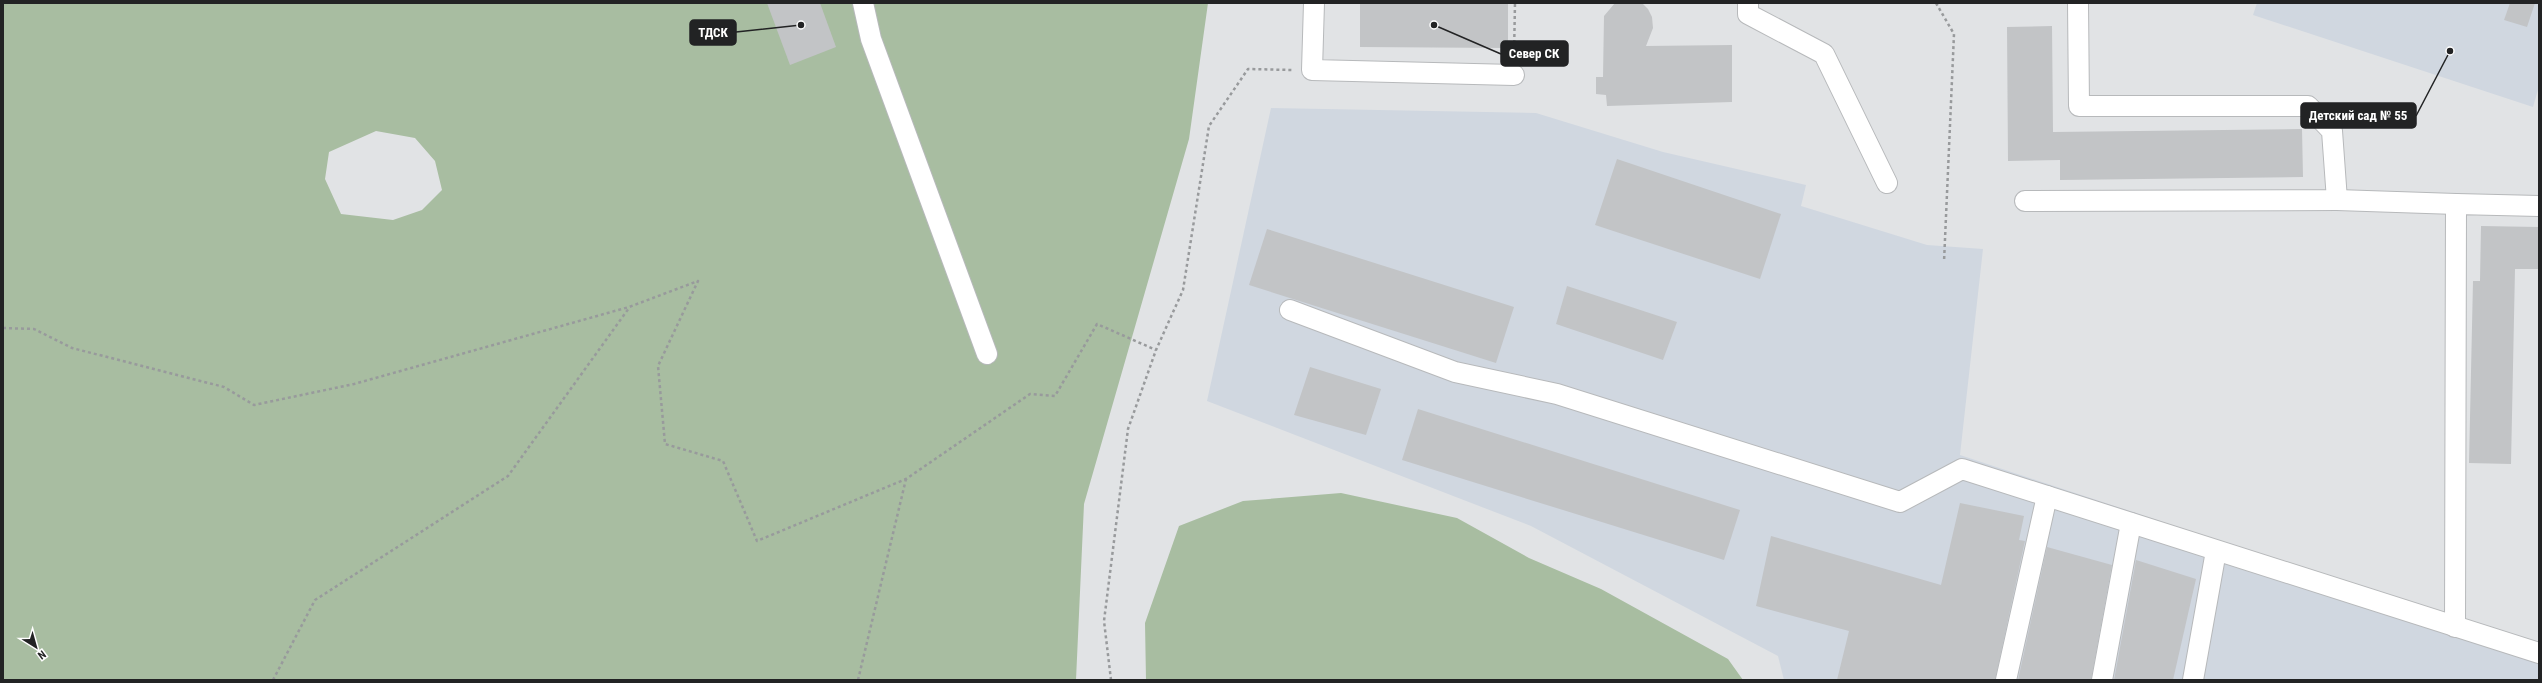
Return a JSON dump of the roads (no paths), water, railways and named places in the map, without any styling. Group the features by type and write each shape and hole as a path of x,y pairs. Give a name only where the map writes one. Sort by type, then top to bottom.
{"street":[{"path":"863,3 871,39 987,354"},
{"path":"1314,3 1312,70 1514,75"},
{"path":"1748,3 1748,14 1824,54 1887,183"},
{"path":"2078,3 2079,106 2308,106 2332,131 2336,200"},
{"path":"2025,201 2336,200 2539,206"},
{"path":"2454,627 2456,204"},
{"path":"1290,310 1455,372 1557,394 1900,502 1962,469 2539,653"},
{"path":"2006,680 2047,496"},
{"path":"2102,680 2131,523"},
{"path":"2193,680 2216,551"}],"place":[{"name":"ТДСК","path":"801,25"},
{"name":"Север СК","path":"1434,25"},
{"name":"Детский сад № 55","path":"2450,51"}]}
